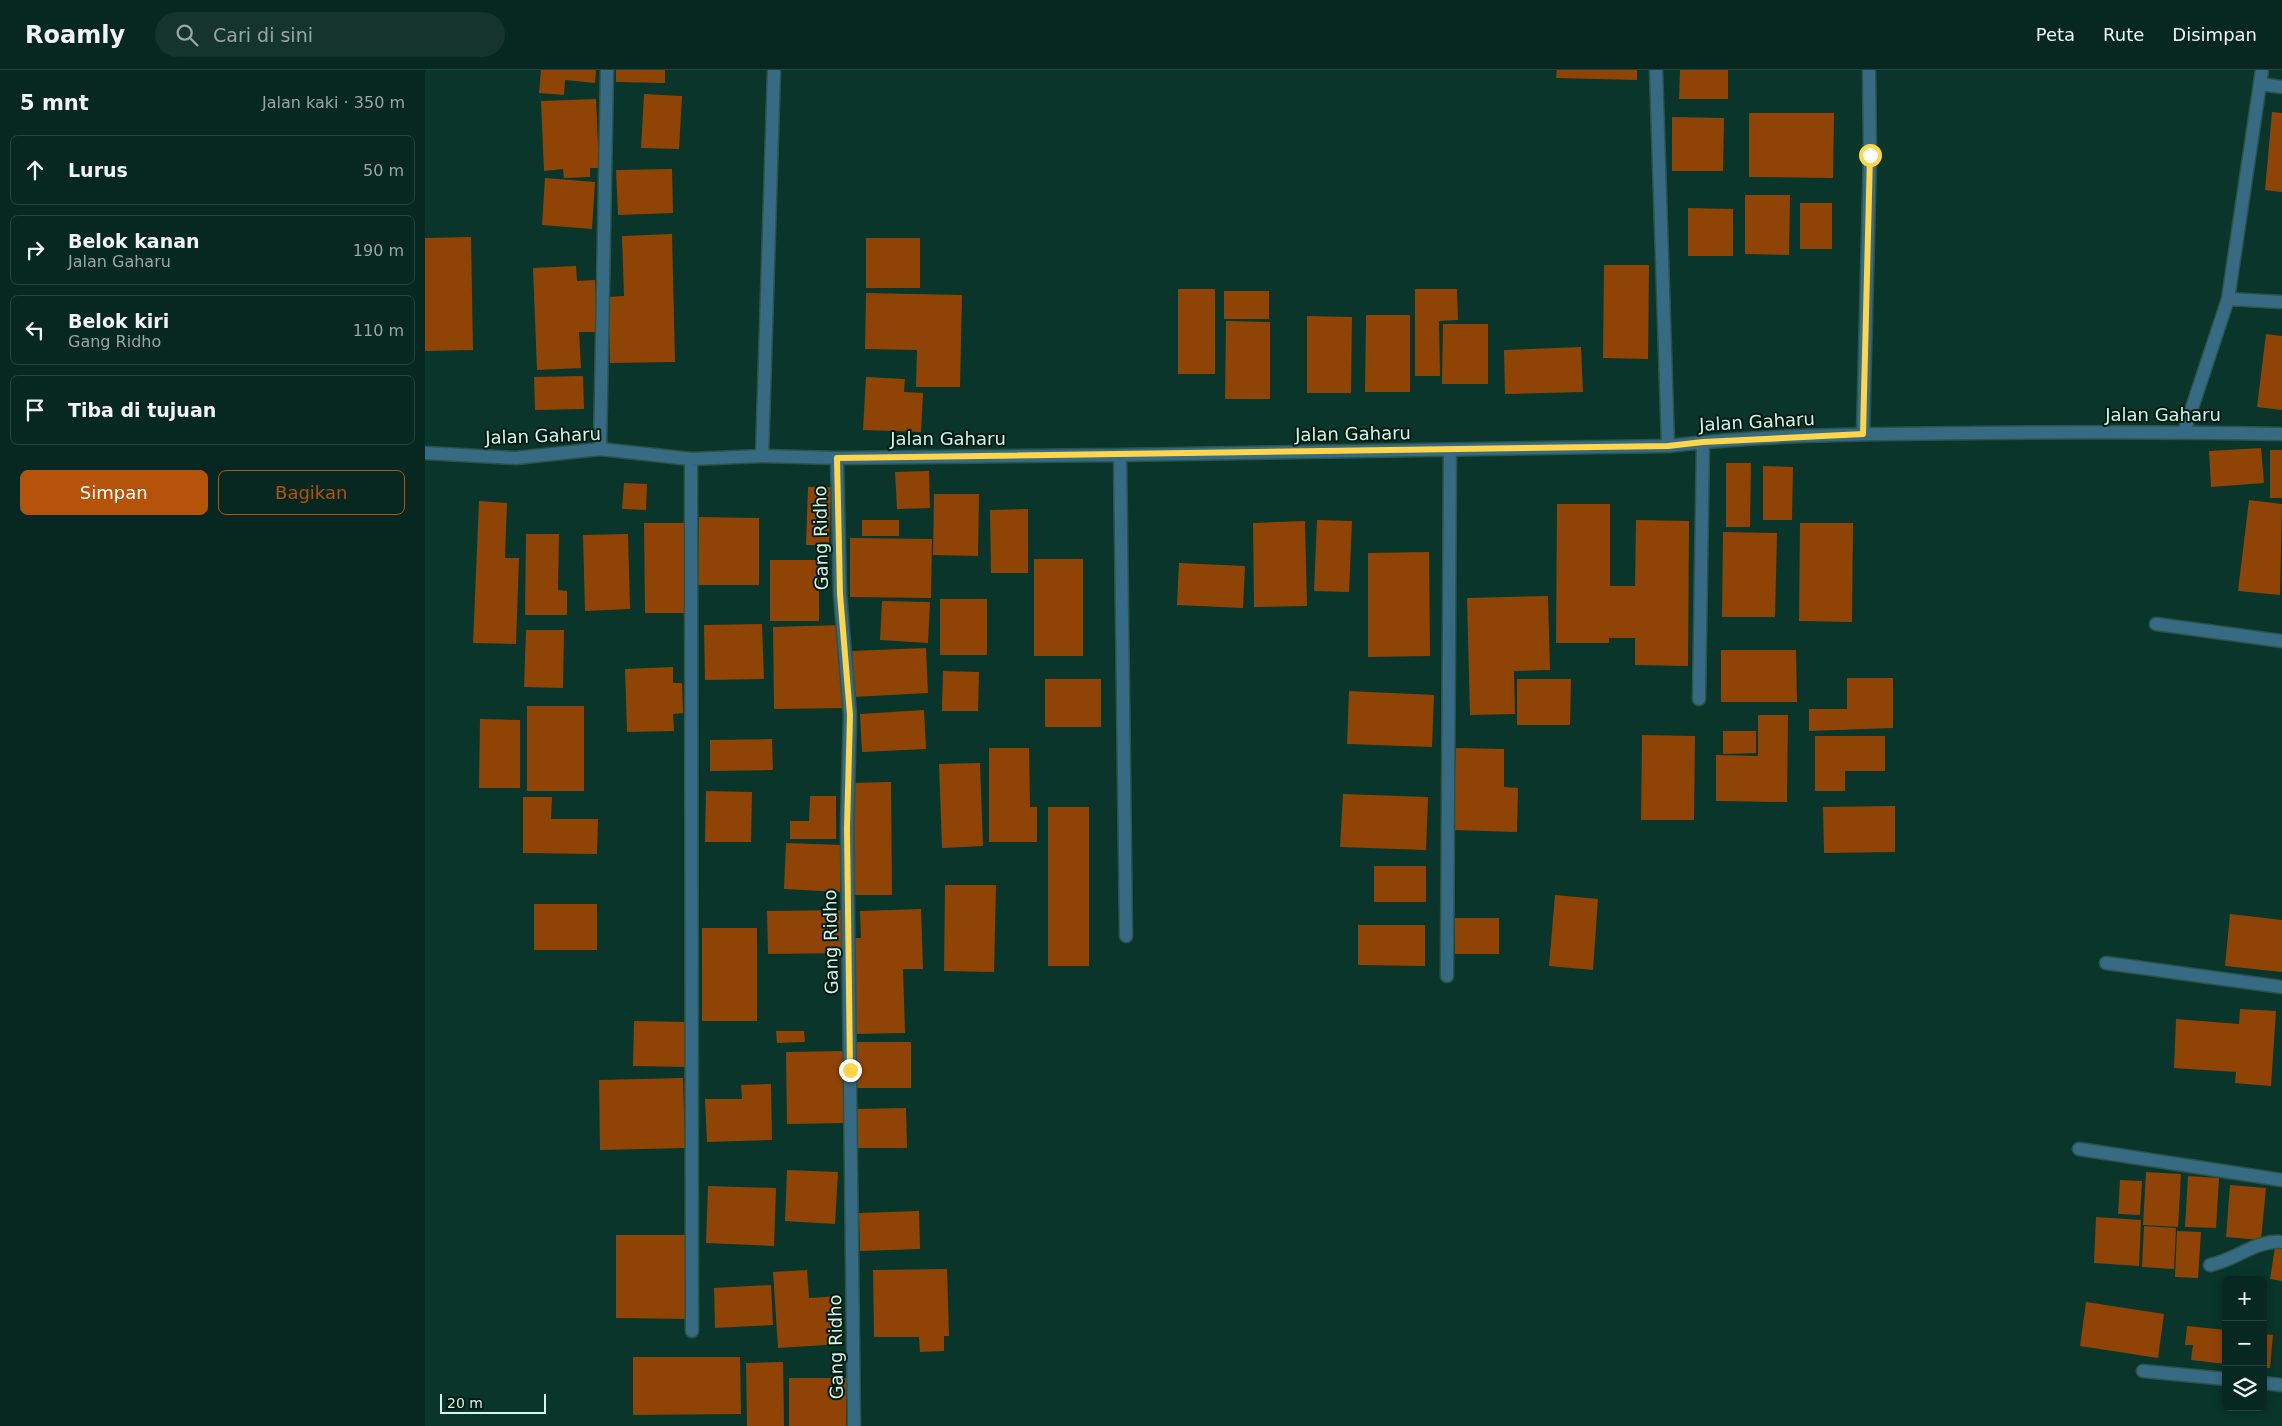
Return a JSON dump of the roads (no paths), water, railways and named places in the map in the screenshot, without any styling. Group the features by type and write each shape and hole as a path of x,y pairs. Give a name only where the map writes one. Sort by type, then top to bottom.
{"street":[{"path":"601,449 607,70"},
{"path":"763,456 774,70"},
{"path":"1656,70 1668,446"},
{"path":"1863,434 1870,155 1869,70"},
{"path":"2184,432 2228,299 2262,70"},
{"path":"2260,84 2282,87"},
{"path":"2228,299 2282,302"},
{"name":"Jalan Gaharu","path":"425,453 516,458 601,449 691,459 763,456 837,458 1668,446 1703,442 1863,434 2184,432 2282,434"},
{"path":"1699,699 1703,442"},
{"path":"1447,976 1450,450"},
{"path":"1120,455 1126,936"},
{"name":"Gang Ridho","path":"837,458 840,594 850,715 847,828 854,1426"},
{"path":"691,459 692,1331"},
{"path":"2156,624 2282,641"},
{"path":"2106,963 2282,986"},
{"path":"2079,1149 2282,1180"},
{"path":"2210,1265 2220,1263 2228,1258 2273,1241 2282,1242"},
{"path":"2143,1371 2222,1379"},
{"path":"2267,1383 2282,1385"}]}
